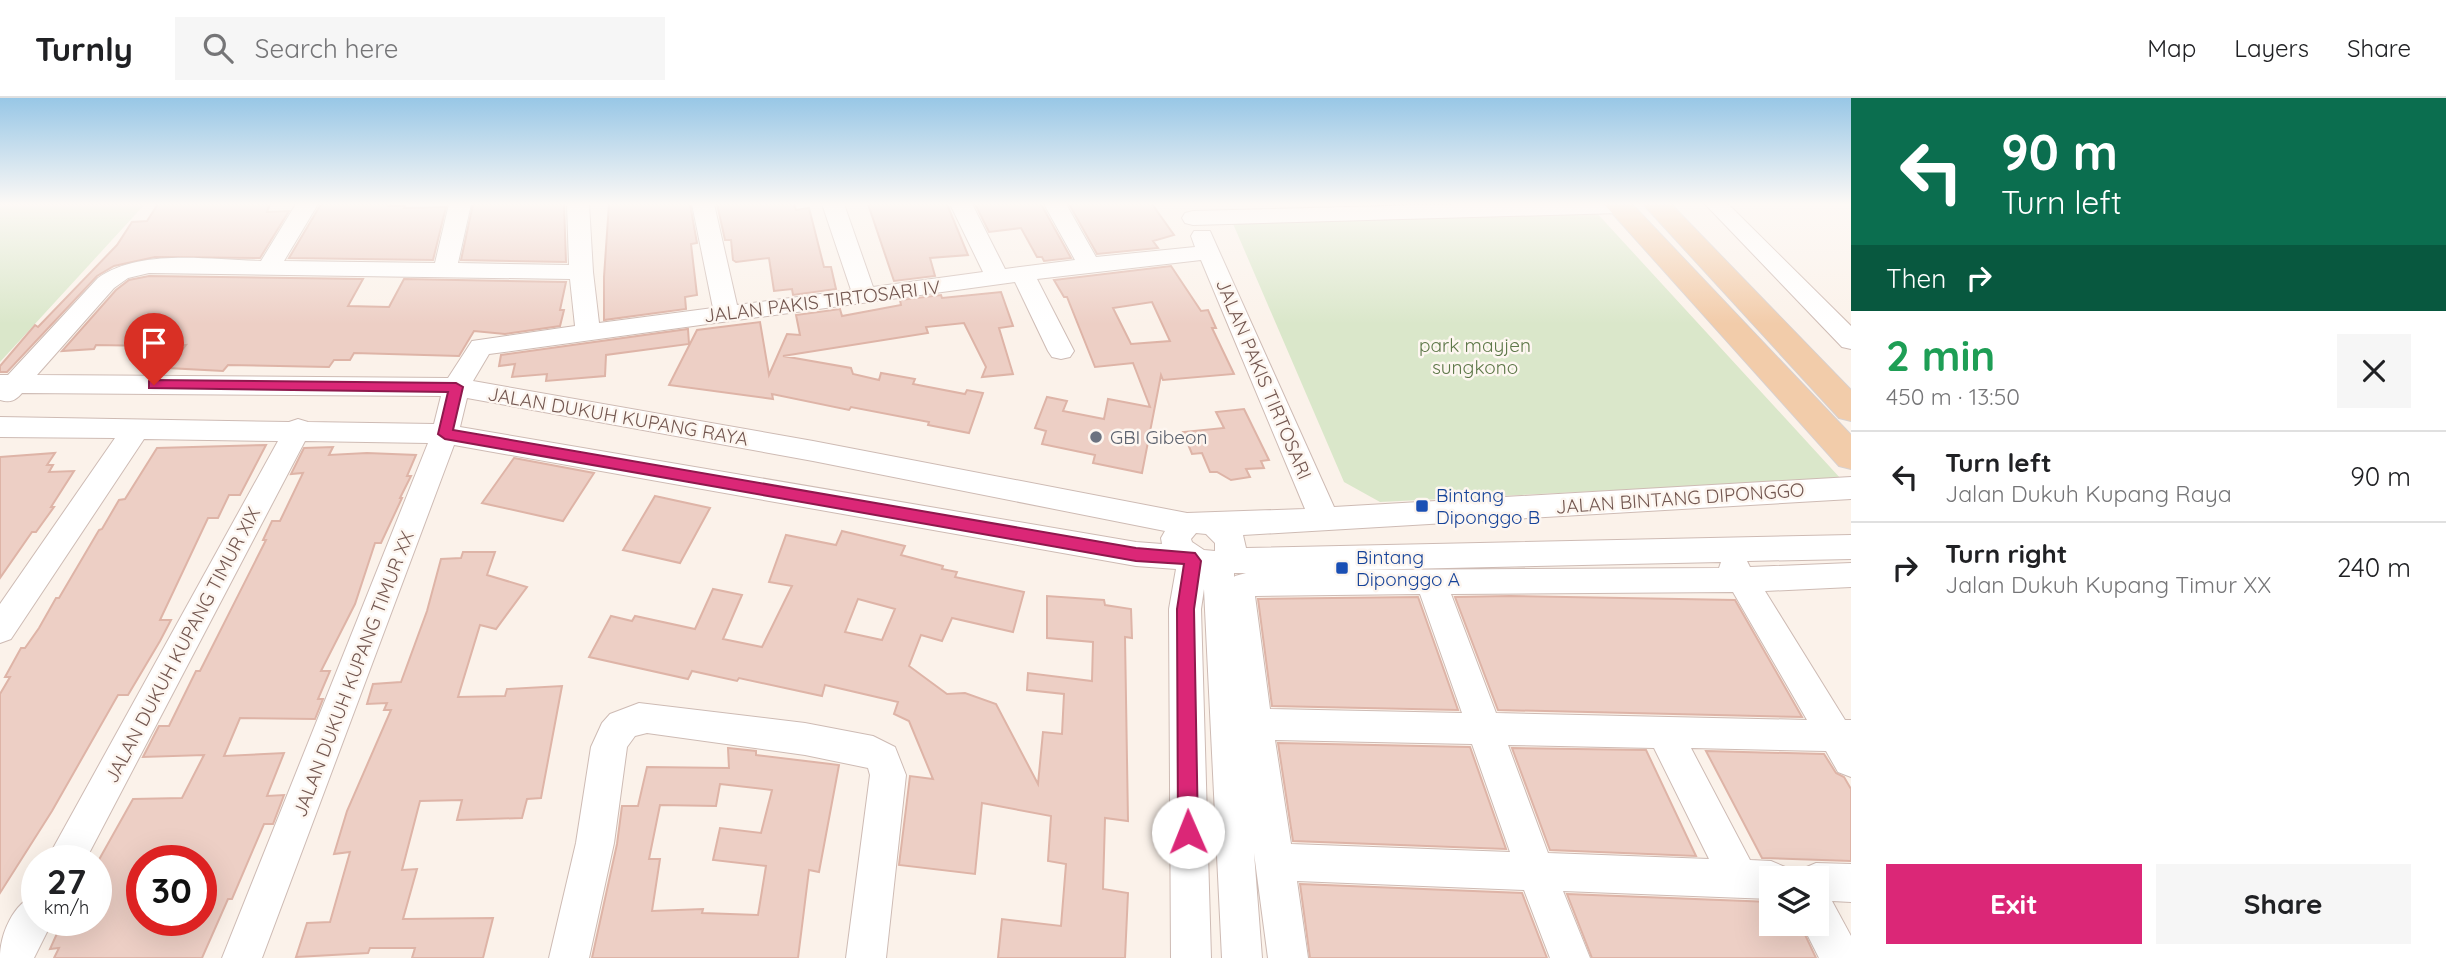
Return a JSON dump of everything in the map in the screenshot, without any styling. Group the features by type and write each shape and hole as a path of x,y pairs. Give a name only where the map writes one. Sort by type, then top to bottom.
{"main road":[{"path":"1667,244 1851,457"},
{"path":"1674,244 1851,411"}],"street":[{"path":"269,266 282,244"},
{"path":"445,271 451,244"},
{"path":"580,244 589,331"},
{"path":"712,244 726,312"},
{"path":"847,244 865,297"},
{"path":"981,244 998,278"},
{"path":"1077,244 1089,265"},
{"name":"JALAN PAKIS TIRTOSARI","path":"1206,244 1324,518"},
{"path":"1756,244 1851,341"},
{"name":"JALAN PAKIS TIRTOSARI IV","path":"456,387 481,347 726,312 865,297 1089,265 1210,252"},
{"path":"6,389 93,297 120,273 149,266 581,272"},
{"path":"1023,275 1061,351"},
{"name":"JALAN DUKUH KUPANG RAYA","path":"6,389 456,387 1201,524"},
{"name":"JALAN DUKUH KUPANG TIMUR XX","path":"242,958 445,434 456,387"},
{"path":"573,455 601,412"},
{"path":"0,427 298,429 445,434 1136,555 1206,561 1851,547"},
{"path":"0,630 137,428"},
{"name":"JALAN DUKUH KUPANG TIMUR XIX","path":"74,845 298,429"},
{"path":"990,528 998,488"},
{"name":"JALAN BINTANG DIPONGGO","path":"1201,524 1851,488"},
{"path":"1485,510 1510,553"},
{"path":"1201,524 1224,530 1232,544 1232,551 1206,561 1182,552 1176,539 1178,533 1201,524"},
{"path":"1722,551 1846,745"},
{"path":"1191,958 1185,609 1206,561"},
{"path":"1206,561 1242,958"},
{"path":"1288,958 1239,607 1239,594 1246,585 1741,580 1851,575"},
{"path":"1431,582 1486,729 1535,872 1570,958"},
{"path":"569,958 595,844 609,747 615,731 622,723 646,718 805,739 873,752 882,758 888,775 866,958"},
{"path":"1255,724 1665,733 1846,745"},
{"path":"1665,733 1755,880"},
{"path":"1275,862 1755,880"},
{"path":"1829,882 1851,883"},
{"path":"1829,935 1841,958"},
{"path":"12,958 24,936"}],"green space":[{"path":"0,244 108,244 0,362"},
{"name":"park mayjen sungkono","path":"1242,244 1625,244 1841,479 1380,502 1344,482"}],"building":[{"path":"269,244 260,258 155,257 114,266 97,276 7,372 0,372 0,366 35,325 38,327 117,245"},
{"path":"297,244 437,244 433,260 289,258"},
{"path":"464,244 565,244 566,262 461,260"},
{"path":"606,244 691,244 697,295 685,297 686,309 604,320"},
{"path":"731,244 818,244 824,267 831,267 836,289 793,295 792,289 774,291 769,258 736,262 733,260"},
{"path":"882,244 964,244 968,255 930,258 935,276 894,281"},
{"path":"1030,244 1063,244 1071,258 1044,261 1042,257 1037,257"},
{"path":"1091,244 1155,244 1158,248 1097,254"},
{"path":"1171,266 1201,311 1208,310 1216,328 1212,328 1234,374 1163,380 1161,375 1142,473 1093,463 1095,455 1042,444 1046,431 1035,428 1047,397 1067,401 1063,411 1104,419 1108,399 1150,407 1133,363 1095,367 1067,297 1064,297 1054,280","holes":["1152,302 1170,341 1131,344 1113,308"]},
{"path":"149,276 363,279 348,306 389,307 404,279 566,282 560,310 564,310 560,326 505,334 474,331 459,356 354,353 350,360 334,360 329,367 228,365 223,371 168,368 186,345 151,348 152,346 96,345 94,349 62,351 116,290 129,280"},
{"path":"1001,292 1013,326 999,328 1013,374 982,377 986,367 964,323 926,327 928,333 783,356 851,368 853,374 879,380 881,373 915,379 913,384 965,394 967,390 983,393 969,433 928,425 929,422 851,407 849,410 772,394 773,399 669,385 697,330 760,322 769,375 787,334 800,335 796,315 840,309 842,316 901,305 900,300"},
{"path":"688,329 689,344 606,355 605,376 546,381 547,374 512,377 515,364 499,366 501,355"},
{"path":"1244,409 1269,460 1261,461 1264,468 1246,469 1250,477 1231,480 1217,472 1210,472 1202,453 1192,454 1183,432 1224,428 1216,412"},
{"path":"266,445 240,495 229,495 218,518 208,518 160,620 171,620 160,641 128,695 118,695 30,845 21,845 21,860 0,893 0,694 10,677 5,677 21,648 25,648 56,598 59,598 99,530 119,500 125,499 157,448"},
{"path":"333,447 329,455 416,455 402,498 381,543 375,543 355,604 321,671 330,671 318,699 323,699 315,719 240,718 224,756 284,753 267,796 284,795 273,824 264,824 232,899 228,899 217,924 217,845 126,845 126,936 212,936 202,958 54,958 59,948 50,949 56,936 112,936 112,845 107,845 133,799 182,798 204,755 143,757 159,726 169,726 196,671 200,671 266,540 263,540 272,521 280,521 303,473 291,474 304,448"},
{"path":"55,453 47,465 53,465 49,472 74,471 51,507 54,507 36,532 32,532 0,578 0,457"},
{"path":"514,458 594,473 563,521 482,503"},
{"path":"655,496 710,508 680,563 623,550"},
{"path":"842,531 905,546 901,555 943,566 942,569 957,572 955,577 1024,592 1013,632 952,618 942,641 921,635 909,666 947,694 965,693 996,704 1038,784 1043,732 1062,734 1064,694 1027,690 1028,673 1092,681 1093,642 1047,638 1047,596 1104,600 1105,605 1131,609 1132,638 1125,637 1128,821 1105,818 1103,889 1128,893 1125,958 998,958 1002,919 1061,926 1066,864 1048,861 1051,816 982,803 975,874 899,865 910,776 933,779 909,721 894,714 898,702 825,685 822,696 692,671 688,679 589,657 611,616 632,621 635,616 695,629 713,589 742,595 723,639 762,647 792,586 769,582 786,535 836,545","holes":["858,599 895,609 882,640 845,632"]},
{"path":"463,552 495,552 487,575 527,587 496,629 480,625 458,697 505,696 507,689 562,686 541,798 527,799 522,818 457,820 462,800 420,801 402,870 417,869 403,919 493,918 483,958 412,958 415,948 370,948 368,953 296,957 307,923 330,922 350,852 334,854 347,811 391,710 384,710 387,703 367,704 373,684 401,682 427,611 441,559 461,558"},
{"path":"1418,597 1458,710 1272,706 1258,599"},
{"path":"1455,597 1735,600 1802,717 1498,710"},
{"path":"1278,743 1470,747 1506,849 1293,841"},
{"path":"728,748 756,751 756,755 839,765 819,872 809,870 798,958 592,958 617,844 622,806 638,806 647,767 729,768","holes":["720,784 772,790 761,833 720,828 713,860 766,866 758,915 702,913 703,909 652,911 660,859 649,859 660,805 716,806"]},
{"path":"1512,748 1646,750 1696,856 1550,850"},
{"path":"1706,751 1824,754 1836,773 1844,777 1851,789 1851,861 1762,858"},
{"path":"1300,884 1522,893 1547,958 1310,958"},
{"path":"1567,894 1759,902 1759,936 1806,936 1816,958 1592,958"}],"place":[{"name":"GBI Gibeon","path":"1096,437"},
{"name":"Bintang Diponggo B","path":"1422,506"},
{"name":"Bintang Diponggo A","path":"1342,568"}],"route":[{"path":"154,385 456,387 445,434 1136,555 1189,558 1193,561 1185,609 1188,832"}]}
